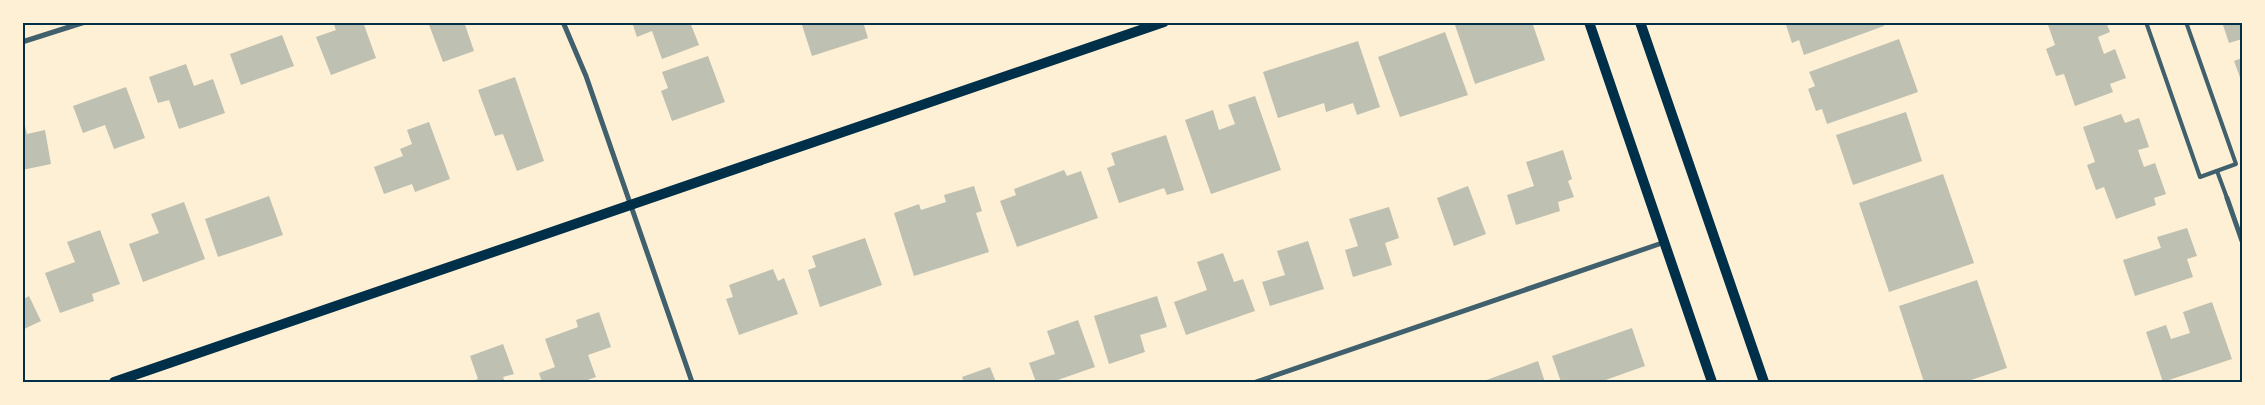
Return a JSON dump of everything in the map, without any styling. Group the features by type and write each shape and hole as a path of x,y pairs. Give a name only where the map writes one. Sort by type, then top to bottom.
{"main road":[{"path":"114,382 1164,22"},
{"path":"1589,22 1712,382"},
{"path":"1640,22 1764,382"}],"street":[{"path":"22,42 85,22"},
{"path":"563,22 586,76 692,382"},
{"path":"2227,198 2242,241"},
{"path":"1256,382 1665,242"}],"lane":[{"path":"2146,22 2200,177 2236,164 2186,22"},
{"path":"2217,171 2227,198"}],"building":[{"path":"333,22 363,22 376,58 331,75 316,37 336,30"},
{"path":"428,22 464,22 474,51 443,62"},
{"path":"632,22 690,22 699,45 662,59 652,31 637,37"},
{"path":"801,22 863,22 868,38 812,56"},
{"path":"1454,22 1532,22 1545,60 1475,84"},
{"path":"1785,22 1883,22 1884,26 1804,55 1799,40 1792,43"},
{"path":"2047,22 2106,22 2110,32 2098,37 2104,54 2115,49 2126,78 2110,84 2113,92 2075,106 2064,74 2056,76 2046,49 2055,45"},
{"path":"2222,22 2242,22 2242,39 2229,43"},
{"path":"1445,32 1468,95 1400,117 1378,57"},
{"path":"282,35 294,66 241,85 230,54"},
{"path":"1899,39 1918,92 1827,124 1822,109 1816,111 1808,89 1815,86 1809,72"},
{"path":"1358,41 1380,107 1357,115 1353,103 1326,112 1324,103 1278,118 1263,72"},
{"path":"708,56 725,102 672,121 661,91 668,88 662,72"},
{"path":"2242,58 2242,83 2234,61"},
{"path":"186,64 194,86 213,79 225,113 179,129 169,100 158,103 149,77"},
{"path":"515,77 544,161 517,171 503,134 495,136 478,90"},
{"path":"126,87 145,138 114,149 105,125 83,133 73,106"},
{"path":"1255,96 1281,170 1211,194 1185,120 1213,110 1219,130 1235,124 1228,105"},
{"path":"1906,112 1922,161 1853,185 1836,135"},
{"path":"22,114 27,134 45,130 51,164 22,170"},
{"path":"2121,114 2125,123 2139,118 2149,147 2138,150 2144,167 2155,163 2166,194 2154,198 2156,205 2116,219 2104,187 2096,190 2087,165 2095,162 2083,127"},
{"path":"429,122 450,179 415,192 412,184 384,194 374,167 403,156 400,149 412,144 407,130"},
{"path":"1166,135 1184,190 1167,195 1164,188 1119,203 1107,168 1115,165 1111,153"},
{"path":"1563,150 1572,179 1568,181 1574,197 1558,202 1560,211 1516,225 1507,195 1534,186 1526,162"},
{"path":"1064,170 1067,176 1081,171 1098,218 1017,247 1000,201 1016,195 1014,189"},
{"path":"1943,174 1974,263 1889,292 1859,203"},
{"path":"974,186 982,211 976,213 989,252 914,276 894,213 919,204 921,210 946,202 944,195"},
{"path":"1468,186 1486,234 1454,246 1437,198"},
{"path":"269,196 283,235 218,257 205,219"},
{"path":"184,202 205,259 143,282 129,244 159,233 151,214"},
{"path":"1389,207 1399,238 1385,243 1392,265 1353,277 1345,250 1358,246 1349,219"},
{"path":"2187,228 2197,256 2187,259 2193,277 2135,296 2123,260 2161,248 2157,237"},
{"path":"100,230 120,284 92,294 94,301 60,313 45,273 75,262 67,242"},
{"path":"865,238 882,285 820,307 808,270 816,267 812,256"},
{"path":"1308,241 1324,289 1270,306 1262,282 1285,275 1277,251"},
{"path":"1223,253 1234,282 1243,279 1255,311 1186,335 1174,302 1207,290 1197,262"},
{"path":"773,269 778,281 784,278 798,314 739,335 726,299 733,297 729,285"},
{"path":"1977,280 2007,368 1965,382 1924,382 1899,306"},
{"path":"29,296 41,321 22,330 22,300"},
{"path":"1157,296 1167,327 1140,335 1145,352 1109,364 1094,316"},
{"path":"2212,302 2232,359 2163,382 2146,332 2166,325 2171,339 2190,333 2183,312"},
{"path":"599,312 611,347 588,355 596,377 582,382 542,382 539,373 555,367 545,339 578,327 576,320"},
{"path":"1078,320 1095,367 1052,382 1036,382 1029,363 1055,354 1047,331"},
{"path":"1632,328 1645,366 1600,382 1561,382 1552,356"},
{"path":"503,344 514,374 503,377 505,382 469,382 478,379 470,356"},
{"path":"1538,361 1545,382 1481,382"},
{"path":"990,367 996,382 964,382 962,377"}]}
